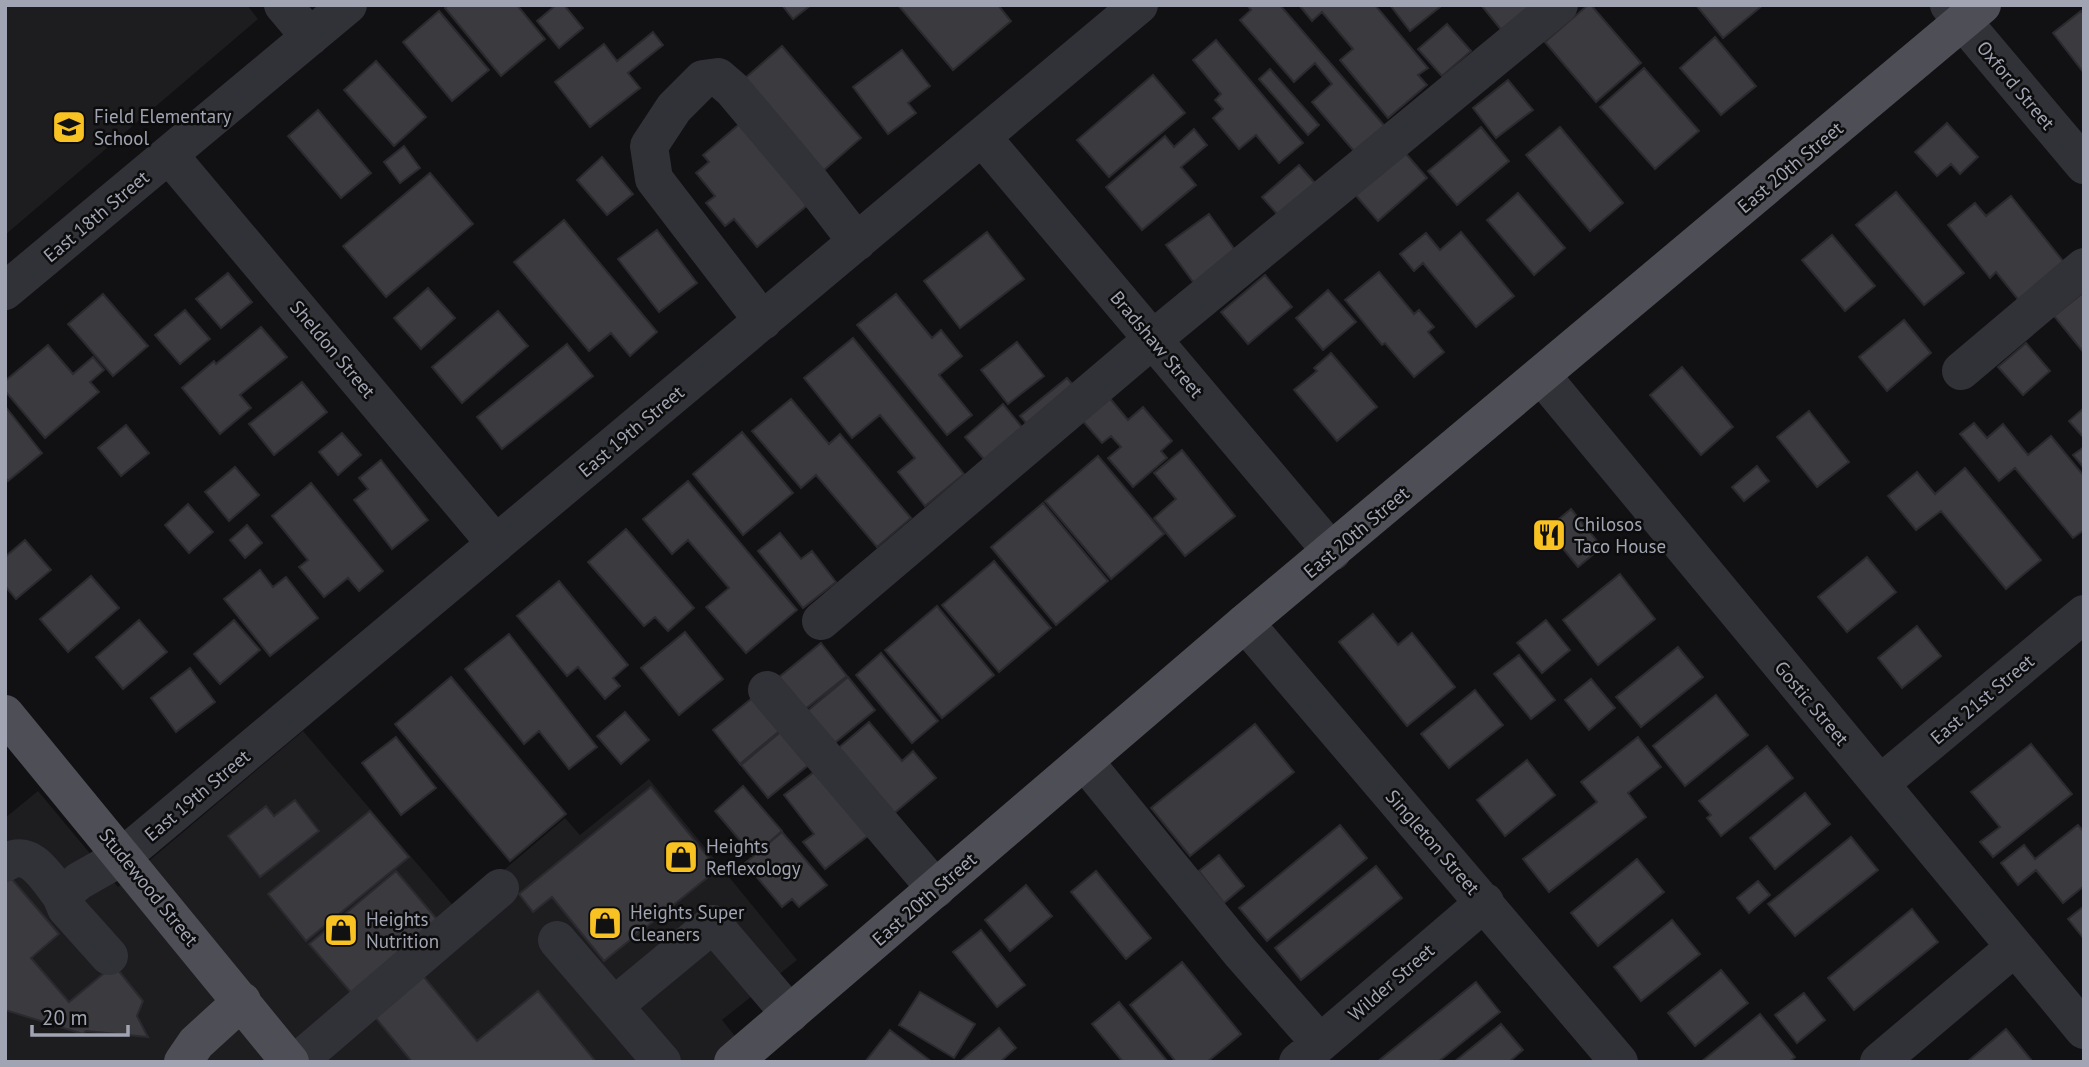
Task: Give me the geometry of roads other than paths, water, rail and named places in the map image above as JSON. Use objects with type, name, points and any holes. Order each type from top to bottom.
[{"type":"main road","name":"East 20th Street","points":[[748,1058],[790,1014],[1964,11]]},
{"type":"main road","name":"Studewood Street","points":[[5,714],[290,1062]]},
{"type":"main road","points":[[183,1062],[196,1043],[242,1001]]},
{"type":"street","points":[[283,5],[310,37]]},
{"type":"street","name":"East 18th Street","points":[[5,291],[348,5]]},
{"type":"street","name":"East 19th Street","points":[[61,896],[79,881],[124,856],[1139,5]]},
{"type":"street","points":[[821,621],[1153,339],[1559,5]]},
{"type":"street","name":"Oxford Street","points":[[1964,11],[2084,165]]},
{"type":"street","points":[[762,321],[654,178],[649,146],[674,108],[703,79],[718,77],[732,89],[857,242]]},
{"type":"street","name":"Bradshaw Street","points":[[982,137],[1332,552]]},
{"type":"street","name":"Sheldon Street","points":[[169,155],[496,544]]},
{"type":"street","points":[[1961,371],[2084,267]]},
{"type":"street","name":"Gostic Street","points":[[1541,375],[2084,1030]]},
{"type":"street","name":"East 21st Street","points":[[1880,784],[2084,614]]},
{"type":"street","name":"Singleton Street","points":[[1245,624],[1619,1062]]},
{"type":"street","points":[[767,690],[936,889]]},
{"type":"street","points":[[1085,762],[1241,953],[1309,1053]]},
{"type":"street","points":[[5,863],[14,857],[25,857],[36,865],[61,896],[66,908],[109,957]]},
{"type":"street","points":[[298,1062],[500,888]]},
{"type":"street","name":"Wilder Street","points":[[1309,1053],[1485,902]]},
{"type":"street","points":[[614,1006],[713,924],[790,1014]]},
{"type":"street","points":[[557,940],[662,1062]]},
{"type":"street","points":[[1879,1062],[2015,947]]},
{"type":"place","name":"Field Elementary School","points":[[69,127]]},
{"type":"place","name":"Chilosos Taco House","points":[[1549,535]]},
{"type":"place","name":"Heights Reflexology","points":[[681,857]]},
{"type":"place","name":"Heights Super Cleaners","points":[[605,923]]},
{"type":"place","name":"Heights Nutrition","points":[[341,930]]}]
